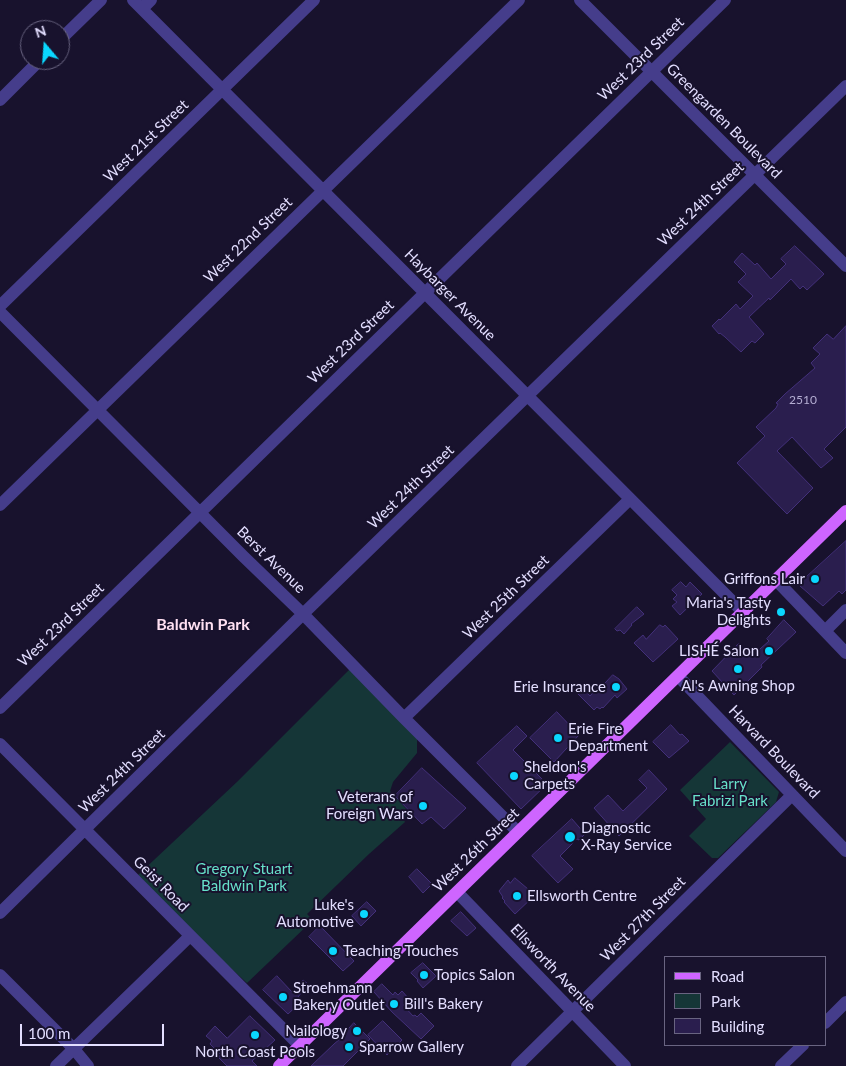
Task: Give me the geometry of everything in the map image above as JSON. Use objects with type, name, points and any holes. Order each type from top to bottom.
[{"type":"main road","name":"West 26th Street","points":[[287,1064],[300,1046],[846,511]]},
{"type":"street","points":[[70,30],[101,0]]},
{"type":"street","name":"West 21st Street","points":[[0,306],[314,0]]},
{"type":"street","name":"West 22nd Street","points":[[0,505],[519,0]]},
{"type":"street","name":"Greengarden Boulevard","points":[[580,0],[846,266]]},
{"type":"street","name":"West 23rd Street","points":[[0,708],[725,0]]},
{"type":"street","name":"Haybarger Avenue","points":[[142,3],[223,89],[743,612]]},
{"type":"street","points":[[0,100],[30,70]]},
{"type":"street","name":"West 24th Street","points":[[0,913],[303,614],[846,86]]},
{"type":"street","name":"Berst Avenue","points":[[0,312],[303,614],[518,832]]},
{"type":"street","name":"West 25th Street","points":[[404,718],[630,499]]},
{"type":"street","points":[[776,580],[846,653]]},
{"type":"street","points":[[825,631],[846,610]]},
{"type":"street","name":"Harvard Boulevard","points":[[678,676],[846,851]]},
{"type":"street","name":"Geist Road","points":[[0,744],[300,1046]]},
{"type":"street","name":"West 27th Street","points":[[516,1066],[792,795]]},
{"type":"street","name":"Ellsworth Avenue","points":[[457,892],[625,1066]]},
{"type":"street","points":[[56,1066],[190,936]]},
{"type":"street","points":[[0,975],[74,1049],[88,1066]]},
{"type":"street","points":[[826,1022],[846,1002]]},
{"type":"street","points":[[781,1066],[802,1046]]},
{"type":"green space","name":"Gregory Stuart Baldwin Park","points":[[350,669],[417,738],[417,753],[393,782],[390,791],[410,813],[403,819],[405,822],[307,914],[313,920],[247,983],[138,875],[238,781]]},
{"type":"green space","name":"Larry Fabrizi Park","points":[[730,742],[779,792],[776,802],[718,858],[712,858],[689,836],[706,819],[680,790]]},
{"type":"building","points":[[795,246],[824,274],[807,290],[803,286],[800,289],[791,279],[770,300],[769,298],[749,317],[764,334],[755,343],[752,341],[741,352],[712,326],[736,304],[740,309],[753,296],[738,282],[746,274],[734,262],[742,253],[755,265],[757,263],[771,279],[786,264],[781,259]]},
{"type":"building","points":[[846,326],[846,427],[824,449],[833,458],[821,468],[792,437],[777,451],[813,488],[787,514],[737,463],[765,436],[756,427],[776,408],[778,404],[776,403],[785,394],[815,368],[811,363],[820,354],[813,348],[827,334],[833,339]]},
{"type":"building","points":[[846,541],[846,590],[842,594],[839,591],[823,606],[800,586],[800,583]]},
{"type":"building","points":[[681,582],[686,587],[690,582],[702,594],[680,615],[672,606],[677,602],[673,599],[677,595],[672,590]]},
{"type":"building","points":[[637,607],[644,614],[631,624],[624,634],[620,630],[617,631],[615,629]]},
{"type":"building","points":[[784,620],[796,632],[761,665],[762,667],[734,695],[712,671],[739,643],[752,656],[769,641],[767,639]]},
{"type":"building","points":[[660,625],[663,627],[665,625],[678,639],[653,662],[634,643],[643,635],[646,639]]},
{"type":"building","points":[[613,675],[627,689],[617,698],[615,695],[603,708],[597,707],[594,710],[576,692],[582,687],[590,696]]},
{"type":"building","points":[[557,712],[579,735],[554,762],[530,738]]},
{"type":"building","points":[[671,725],[689,741],[669,758],[653,742]]},
{"type":"building","points":[[517,726],[527,736],[513,750],[547,784],[521,809],[477,763]]},
{"type":"building","points":[[422,768],[466,808],[444,829],[431,817],[422,824],[395,796]]},
{"type":"building","points":[[649,770],[667,789],[619,836],[594,808],[608,795],[623,811],[647,788],[639,780]]},
{"type":"building","points":[[572,819],[585,834],[579,840],[577,839],[560,856],[573,869],[558,883],[532,856]]},
{"type":"building","points":[[417,869],[432,884],[423,893],[409,877]]},
{"type":"building","points":[[515,878],[535,895],[515,914],[504,902],[499,891],[508,880],[510,883]]},
{"type":"building","points":[[367,902],[376,911],[361,926],[352,916]]},
{"type":"building","points":[[461,912],[476,928],[467,936],[451,921]]},
{"type":"building","points":[[320,926],[354,961],[343,971],[309,937]]},
{"type":"building","points":[[423,963],[436,976],[423,988],[411,973]]},
{"type":"building","points":[[277,976],[292,992],[303,980],[308,984],[298,997],[302,1001],[288,1014],[263,990]]},
{"type":"building","points":[[382,984],[393,995],[395,992],[398,995],[402,991],[409,999],[403,1005],[413,1016],[417,1017],[421,1013],[434,1026],[421,1039],[374,992]]},
{"type":"building","points":[[250,1016],[275,1040],[252,1061],[257,1066],[227,1066],[218,1057],[221,1055],[210,1044],[212,1041],[206,1036],[215,1026],[227,1038]]},
{"type":"building","points":[[383,1021],[402,1040],[387,1055],[368,1035]]},
{"type":"building","points":[[354,1023],[370,1039],[343,1066],[311,1066],[347,1033]]},
{"type":"place","name":"Griffons Lair","points":[[815,579]]},
{"type":"place","name":"Maria's Tasty Delights","points":[[781,612]]},
{"type":"place","name":"LISHÉ Salon","points":[[769,651]]},
{"type":"place","name":"Al's Awning Shop","points":[[738,669]]},
{"type":"place","name":"Erie Insurance","points":[[616,687]]},
{"type":"place","name":"Erie Fire Department","points":[[558,738]]},
{"type":"place","name":"Sheldon's Carpets","points":[[514,776]]},
{"type":"place","name":"Veterans of Foreign Wars","points":[[423,806]]},
{"type":"place","name":"Diagnostic X-Ray Service","points":[[570,837]]},
{"type":"place","name":"Ellsworth Centre","points":[[517,896]]},
{"type":"place","name":"Luke's Automotive","points":[[364,914]]},
{"type":"place","name":"Teaching Touches","points":[[333,951]]},
{"type":"place","name":"Topics Salon","points":[[424,975]]},
{"type":"place","name":"Stroehmann Bakery Outlet","points":[[283,997]]},
{"type":"place","name":"Bill's Bakery","points":[[394,1004]]},
{"type":"place","name":"Nailology","points":[[357,1031]]},
{"type":"place","name":"North Coast Pools","points":[[255,1035]]},
{"type":"place","name":"Sparrow Gallery","points":[[349,1047]]},
{"type":"district","name":"Baldwin Park","points":[[203,625]]}]
